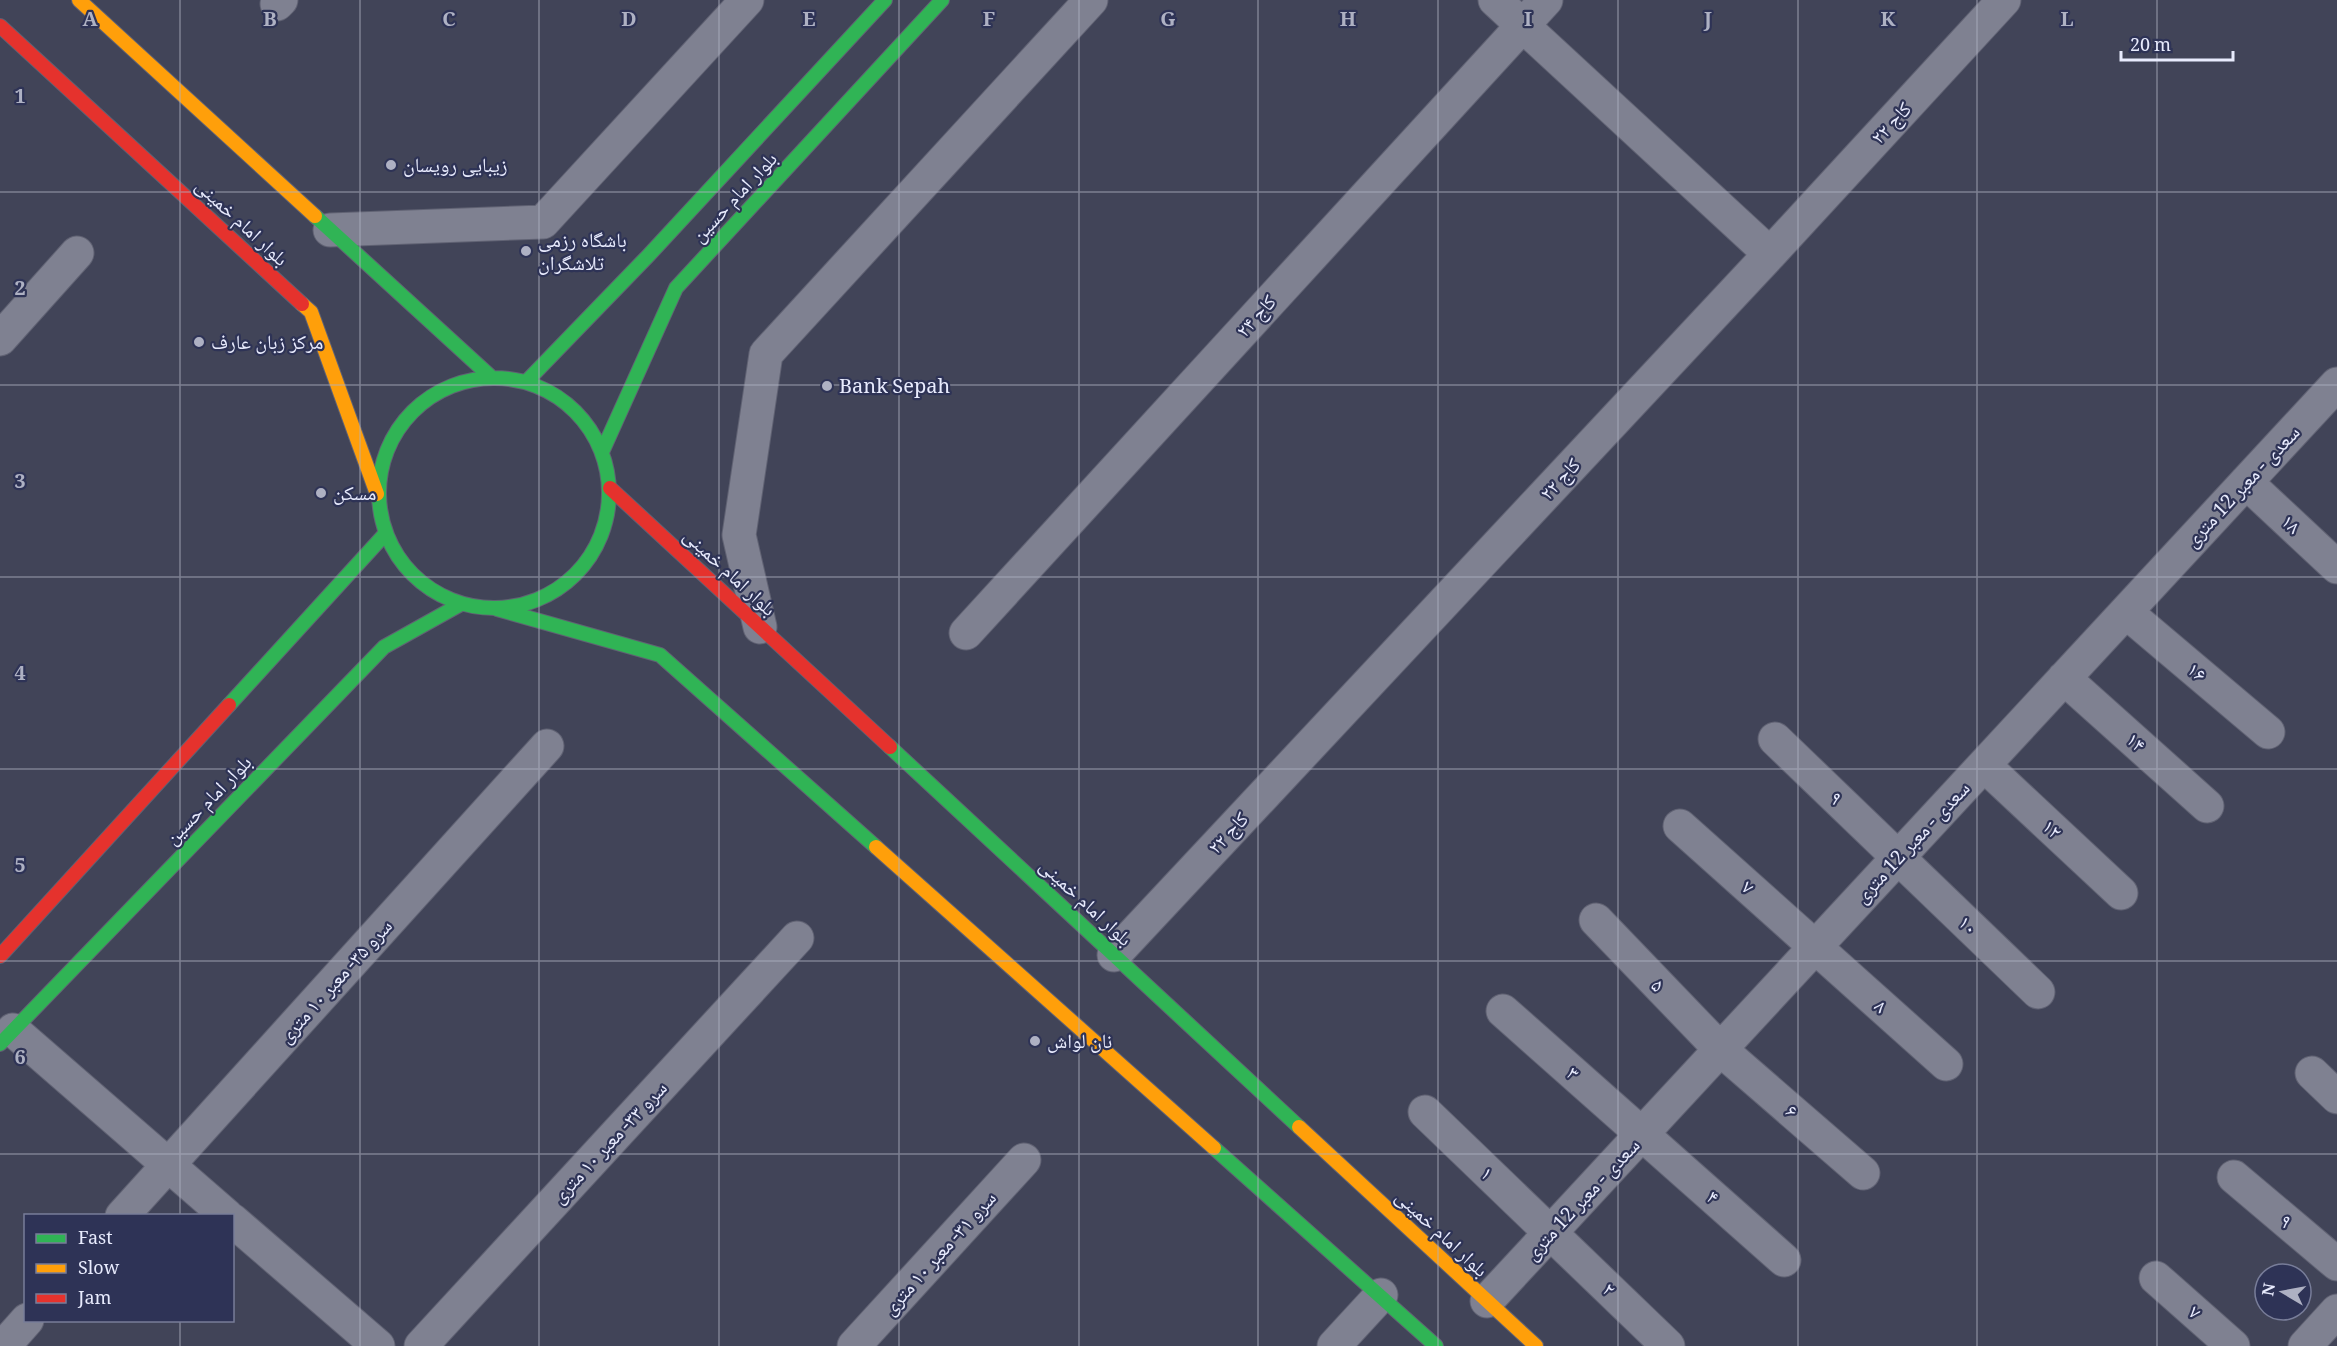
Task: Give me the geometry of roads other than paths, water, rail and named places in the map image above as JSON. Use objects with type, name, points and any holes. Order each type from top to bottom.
[{"type":"street","points":[[79,0],[491,377]]},
{"type":"street","points":[[330,230],[543,222],[747,0]]},
{"type":"street","name":"بلوار امام حسین","points":[[527,381],[647,257],[885,0]]},
{"type":"street","name":"بلوار امام حسین","points":[[602,452],[676,288],[942,0]]},
{"type":"street","points":[[760,627],[739,535],[766,354],[1091,0]]},
{"type":"street","points":[[1495,0],[1770,254]]},
{"type":"street","name":"کاج ۲۴","points":[[966,633],[1546,0]]},
{"type":"street","name":"کاج ۲۲","points":[[1114,955],[1770,254],[2004,0]]},
{"type":"street","name":"بلوار امام خمینی","points":[[0,26],[310,312],[379,498]]},
{"type":"street","points":[[0,339],[77,253]]},
{"type":"street","points":[[497,609],[533,602],[565,584],[590,557],[605,524],[610,488],[602,452],[585,421],[559,397],[527,381],[491,377],[455,384],[423,401],[398,428],[383,462],[379,498],[386,533],[403,565],[429,589],[461,604],[497,609],[660,655],[1436,1346]]},
{"type":"street","name":"سعدی - معبر 12 متری","points":[[1487,1301],[2337,384]]},
{"type":"street","name":"۱۸","points":[[2246,482],[2337,567]]},
{"type":"street","name":"بلوار امام خمینی","points":[[610,488],[1536,1346]]},
{"type":"street","points":[[0,956],[386,533]]},
{"type":"street","name":"بلوار امام حسین","points":[[6,1037],[384,647],[461,604]]},
{"type":"street","name":"۱۶","points":[[2126,612],[2268,732]]},
{"type":"street","name":"۱۴","points":[[2064,678],[2206,806]]},
{"type":"street","name":"۹","points":[[1775,738],[1897,858]]},
{"type":"street","name":"سرو ۳۵- معبر ۱۰ متری","points":[[123,1214],[548,746]]},
{"type":"street","name":"۱۲","points":[[1984,765],[2121,893]]},
{"type":"street","name":"۷","points":[[1680,826],[1815,947]]},
{"type":"street","name":"۱۰","points":[[1897,858],[2038,992]]},
{"type":"street","name":"۵","points":[[1596,920],[1720,1049]]},
{"type":"street","name":"سرو ۳۳- معبر ۱۰ متری","points":[[421,1346],[797,938]]},
{"type":"street","name":"۸","points":[[1815,947],[1946,1065]]},
{"type":"street","name":"۳","points":[[1503,1011],[1642,1134]]},
{"type":"street","points":[[6,1037],[168,1165],[226,1214]]},
{"type":"street","name":"۶","points":[[1720,1049],[1863,1173]]},
{"type":"street","points":[[2312,1073],[2337,1097]]},
{"type":"street","name":"۱","points":[[1425,1112],[1550,1233]]},
{"type":"street","name":"۴","points":[[1642,1134],[1784,1260]]},
{"type":"street","name":"سرو ۳۱- معبر ۱۰ متری","points":[[854,1346],[1024,1160]]},
{"type":"street","name":"۹","points":[[2234,1177],[2337,1264]]},
{"type":"street","points":[[234,1222],[378,1346]]},
{"type":"street","name":"۲","points":[[1550,1233],[1668,1346]]},
{"type":"street","name":"۷","points":[[2157,1278],[2233,1346]]},
{"type":"street","points":[[1334,1346],[1381,1295]]},
{"type":"street","points":[[2305,1346],[2337,1311]]},
{"type":"street","points":[[4,1346],[25,1322]]},
{"type":"place","name":"زیبایی رویسان","points":[[391,165]]},
{"type":"place","name":"باشگاه رزمی تلاشگران","points":[[526,251]]},
{"type":"place","name":"مرکز زبان عارف","points":[[199,342]]},
{"type":"place","name":"Bank Sepah","points":[[827,386]]},
{"type":"place","name":"مسکن","points":[[321,493]]},
{"type":"place","name":"نان لواش","points":[[1035,1041]]}]
